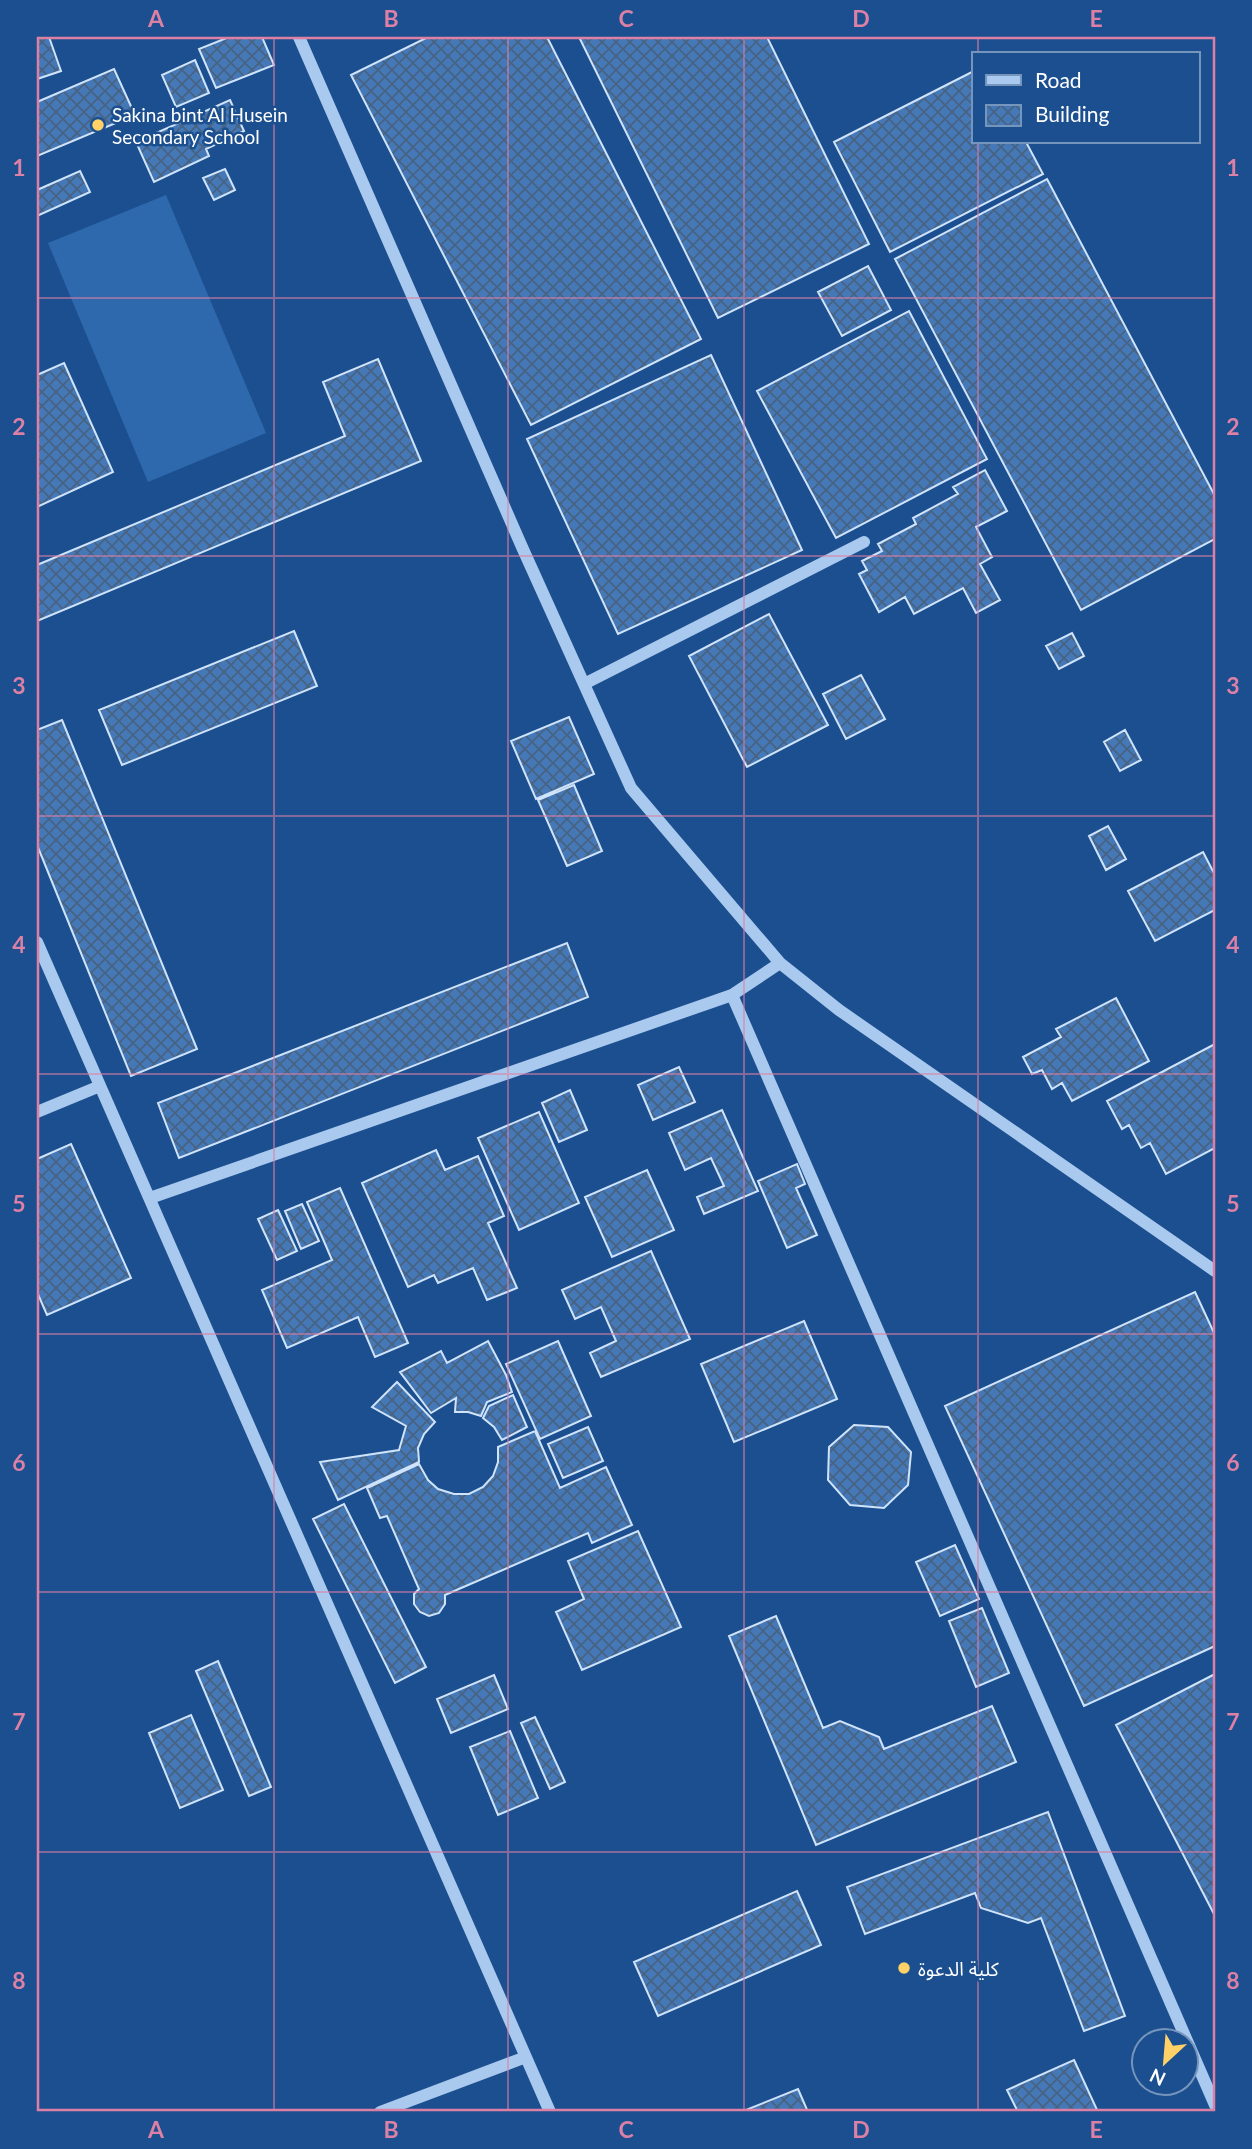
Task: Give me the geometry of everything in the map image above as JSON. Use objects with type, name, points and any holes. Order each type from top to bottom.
[{"type":"street","points":[[299,37],[631,788],[780,962],[839,1010],[934,1073],[1215,1271]]},
{"type":"street","points":[[584,684],[864,542]]},
{"type":"street","points":[[37,942],[550,2112]]},
{"type":"street","points":[[150,1198],[732,995],[780,962]]},
{"type":"street","points":[[732,995],[1215,2105]]},
{"type":"street","points":[[37,1112],[100,1086]]},
{"type":"street","points":[[380,2112],[526,2057]]},
{"type":"shaded area","points":[[166,195],[266,433],[148,482],[48,243]]},
{"type":"building","points":[[37,37],[49,37],[61,71],[37,79]]},
{"type":"building","points":[[229,37],[262,37],[274,65],[216,88],[199,49]]},
{"type":"building","points":[[428,37],[547,37],[701,339],[531,425],[351,75]]},
{"type":"building","points":[[579,37],[767,37],[869,244],[718,318]]},
{"type":"building","points":[[195,60],[209,93],[176,107],[162,75]]},
{"type":"building","points":[[114,69],[135,115],[37,156],[37,102]]},
{"type":"building","points":[[972,72],[972,144],[1027,144],[1043,174],[890,252],[834,142]]},
{"type":"building","points":[[230,100],[244,131],[206,149],[209,156],[154,182],[136,142]]},
{"type":"building","points":[[225,169],[235,190],[214,200],[203,178]]},
{"type":"building","points":[[80,171],[90,192],[37,216],[37,190]]},
{"type":"building","points":[[1047,179],[1215,496],[1215,539],[1081,610],[895,259]]},
{"type":"building","points":[[868,266],[891,310],[842,336],[818,292]]},
{"type":"building","points":[[909,311],[987,459],[836,538],[757,391]]},
{"type":"building","points":[[711,355],[802,550],[618,634],[527,439]]},
{"type":"building","points":[[378,359],[421,461],[37,621],[37,565],[345,436],[323,382]]},
{"type":"building","points":[[64,363],[113,472],[37,507],[37,375]]},
{"type":"building","points":[[985,470],[1007,511],[976,527],[992,557],[980,564],[1000,600],[976,613],[963,588],[914,614],[905,597],[879,612],[859,574],[867,570],[862,561],[882,551],[878,544],[916,524],[913,518],[958,494],[953,487]]},
{"type":"building","points":[[769,614],[828,725],[747,767],[689,656]]},
{"type":"building","points":[[294,631],[317,686],[122,765],[99,710]]},
{"type":"building","points":[[1072,633],[1084,656],[1059,669],[1046,646]]},
{"type":"building","points":[[861,675],[885,719],[846,739],[823,694]]},
{"type":"building","points":[[569,717],[594,774],[536,799],[511,741]]},
{"type":"building","points":[[62,720],[197,1049],[131,1076],[37,845],[37,730]]},
{"type":"building","points":[[1125,730],[1141,760],[1120,771],[1104,742]]},
{"type":"building","points":[[574,785],[602,851],[567,866],[538,800]]},
{"type":"building","points":[[1108,826],[1126,859],[1106,870],[1089,836]]},
{"type":"building","points":[[1203,852],[1215,875],[1215,910],[1155,941],[1128,891]]},
{"type":"building","points":[[567,943],[588,997],[179,1158],[158,1103]]},
{"type":"building","points":[[1116,998],[1149,1061],[1072,1101],[1062,1083],[1052,1089],[1042,1070],[1032,1074],[1023,1057],[1061,1037],[1056,1029]]},
{"type":"building","points":[[1215,1044],[1215,1148],[1166,1174],[1150,1143],[1141,1148],[1129,1125],[1122,1129],[1107,1101]]},
{"type":"building","points":[[679,1067],[695,1102],[653,1120],[638,1085]]},
{"type":"building","points":[[570,1090],[587,1130],[559,1142],[542,1103]]},
{"type":"building","points":[[722,1110],[758,1191],[704,1214],[697,1197],[724,1186],[711,1158],[685,1170],[669,1133]]},
{"type":"building","points":[[539,1112],[579,1203],[519,1230],[478,1138]]},
{"type":"building","points":[[71,1144],[131,1278],[47,1315],[37,1292],[37,1159]]},
{"type":"building","points":[[436,1150],[445,1170],[478,1156],[504,1216],[488,1223],[517,1288],[487,1300],[473,1268],[438,1283],[434,1275],[408,1287],[362,1183]]},
{"type":"building","points":[[797,1164],[805,1184],[796,1188],[817,1235],[787,1248],[758,1181]]},
{"type":"building","points":[[647,1170],[674,1230],[612,1257],[585,1197]]},
{"type":"building","points":[[340,1188],[408,1343],[375,1357],[358,1317],[287,1348],[262,1290],[332,1260],[307,1202]]},
{"type":"building","points":[[302,1204],[319,1241],[301,1249],[285,1211]]},
{"type":"building","points":[[278,1210],[297,1251],[277,1260],[258,1219]]},
{"type":"building","points":[[651,1251],[690,1339],[601,1377],[590,1353],[616,1341],[601,1307],[575,1319],[562,1290]]},
{"type":"building","points":[[1195,1292],[1215,1335],[1215,1646],[1084,1706],[945,1406]]},
{"type":"building","points":[[804,1321],[837,1399],[734,1442],[701,1364]]},
{"type":"building","points":[[488,1341],[512,1392],[487,1402],[481,1416],[455,1412],[456,1398],[431,1413],[400,1372],[441,1351],[447,1363]]},
{"type":"building","points":[[558,1341],[591,1416],[540,1439],[506,1364]]},
{"type":"building","points":[[397,1382],[435,1422],[424,1434],[418,1448],[419,1462],[338,1500],[320,1462],[399,1450],[406,1426],[372,1407]]},
{"type":"building","points":[[513,1395],[527,1427],[502,1440],[494,1427],[483,1418],[489,1406]]},
{"type":"building","points":[[854,1425],[888,1427],[911,1452],[908,1485],[884,1508],[850,1505],[828,1480],[829,1447]]},
{"type":"building","points":[[588,1427],[603,1461],[563,1478],[548,1444]]},
{"type":"building","points":[[535,1431],[560,1488],[606,1467],[632,1525],[592,1543],[588,1533],[445,1595],[445,1604],[439,1613],[429,1616],[420,1612],[414,1604],[414,1594],[419,1589],[387,1516],[380,1518],[367,1488],[419,1464],[428,1480],[438,1489],[454,1494],[469,1494],[483,1487],[493,1476],[498,1462],[498,1447]]},
{"type":"building","points":[[344,1504],[426,1667],[395,1683],[313,1519]]},
{"type":"building","points":[[638,1531],[681,1627],[582,1670],[556,1612],[584,1599],[568,1561]]},
{"type":"building","points":[[955,1545],[979,1599],[940,1616],[916,1562]]},
{"type":"building","points":[[982,1608],[1009,1673],[976,1687],[949,1621]]},
{"type":"building","points":[[776,1616],[823,1728],[840,1721],[879,1737],[884,1749],[992,1706],[1016,1762],[816,1845],[729,1636]]},
{"type":"building","points":[[218,1661],[271,1787],[249,1796],[196,1671]]},
{"type":"building","points":[[1215,1674],[1215,1916],[1116,1725]]},
{"type":"building","points":[[494,1675],[508,1709],[451,1733],[437,1699]]},
{"type":"building","points":[[191,1715],[223,1790],[180,1808],[149,1733]]},
{"type":"building","points":[[535,1717],[565,1782],[550,1789],[521,1723]]},
{"type":"building","points":[[510,1731],[538,1798],[498,1815],[470,1747]]},
{"type":"building","points":[[1048,1812],[1125,2016],[1084,2031],[1041,1918],[1028,1923],[981,1908],[975,1893],[865,1934],[847,1887]]},
{"type":"building","points":[[797,1891],[821,1945],[658,2016],[634,1962]]},
{"type":"building","points":[[1074,2060],[1098,2112],[1018,2112],[1007,2090]]},
{"type":"building","points":[[798,2089],[808,2112],[741,2112]]},
{"type":"place","name":"Sakina bint Al Husein Secondary School","points":[[98,125]]},
{"type":"place","name":"كلية الدعوة","points":[[904,1968]]}]
